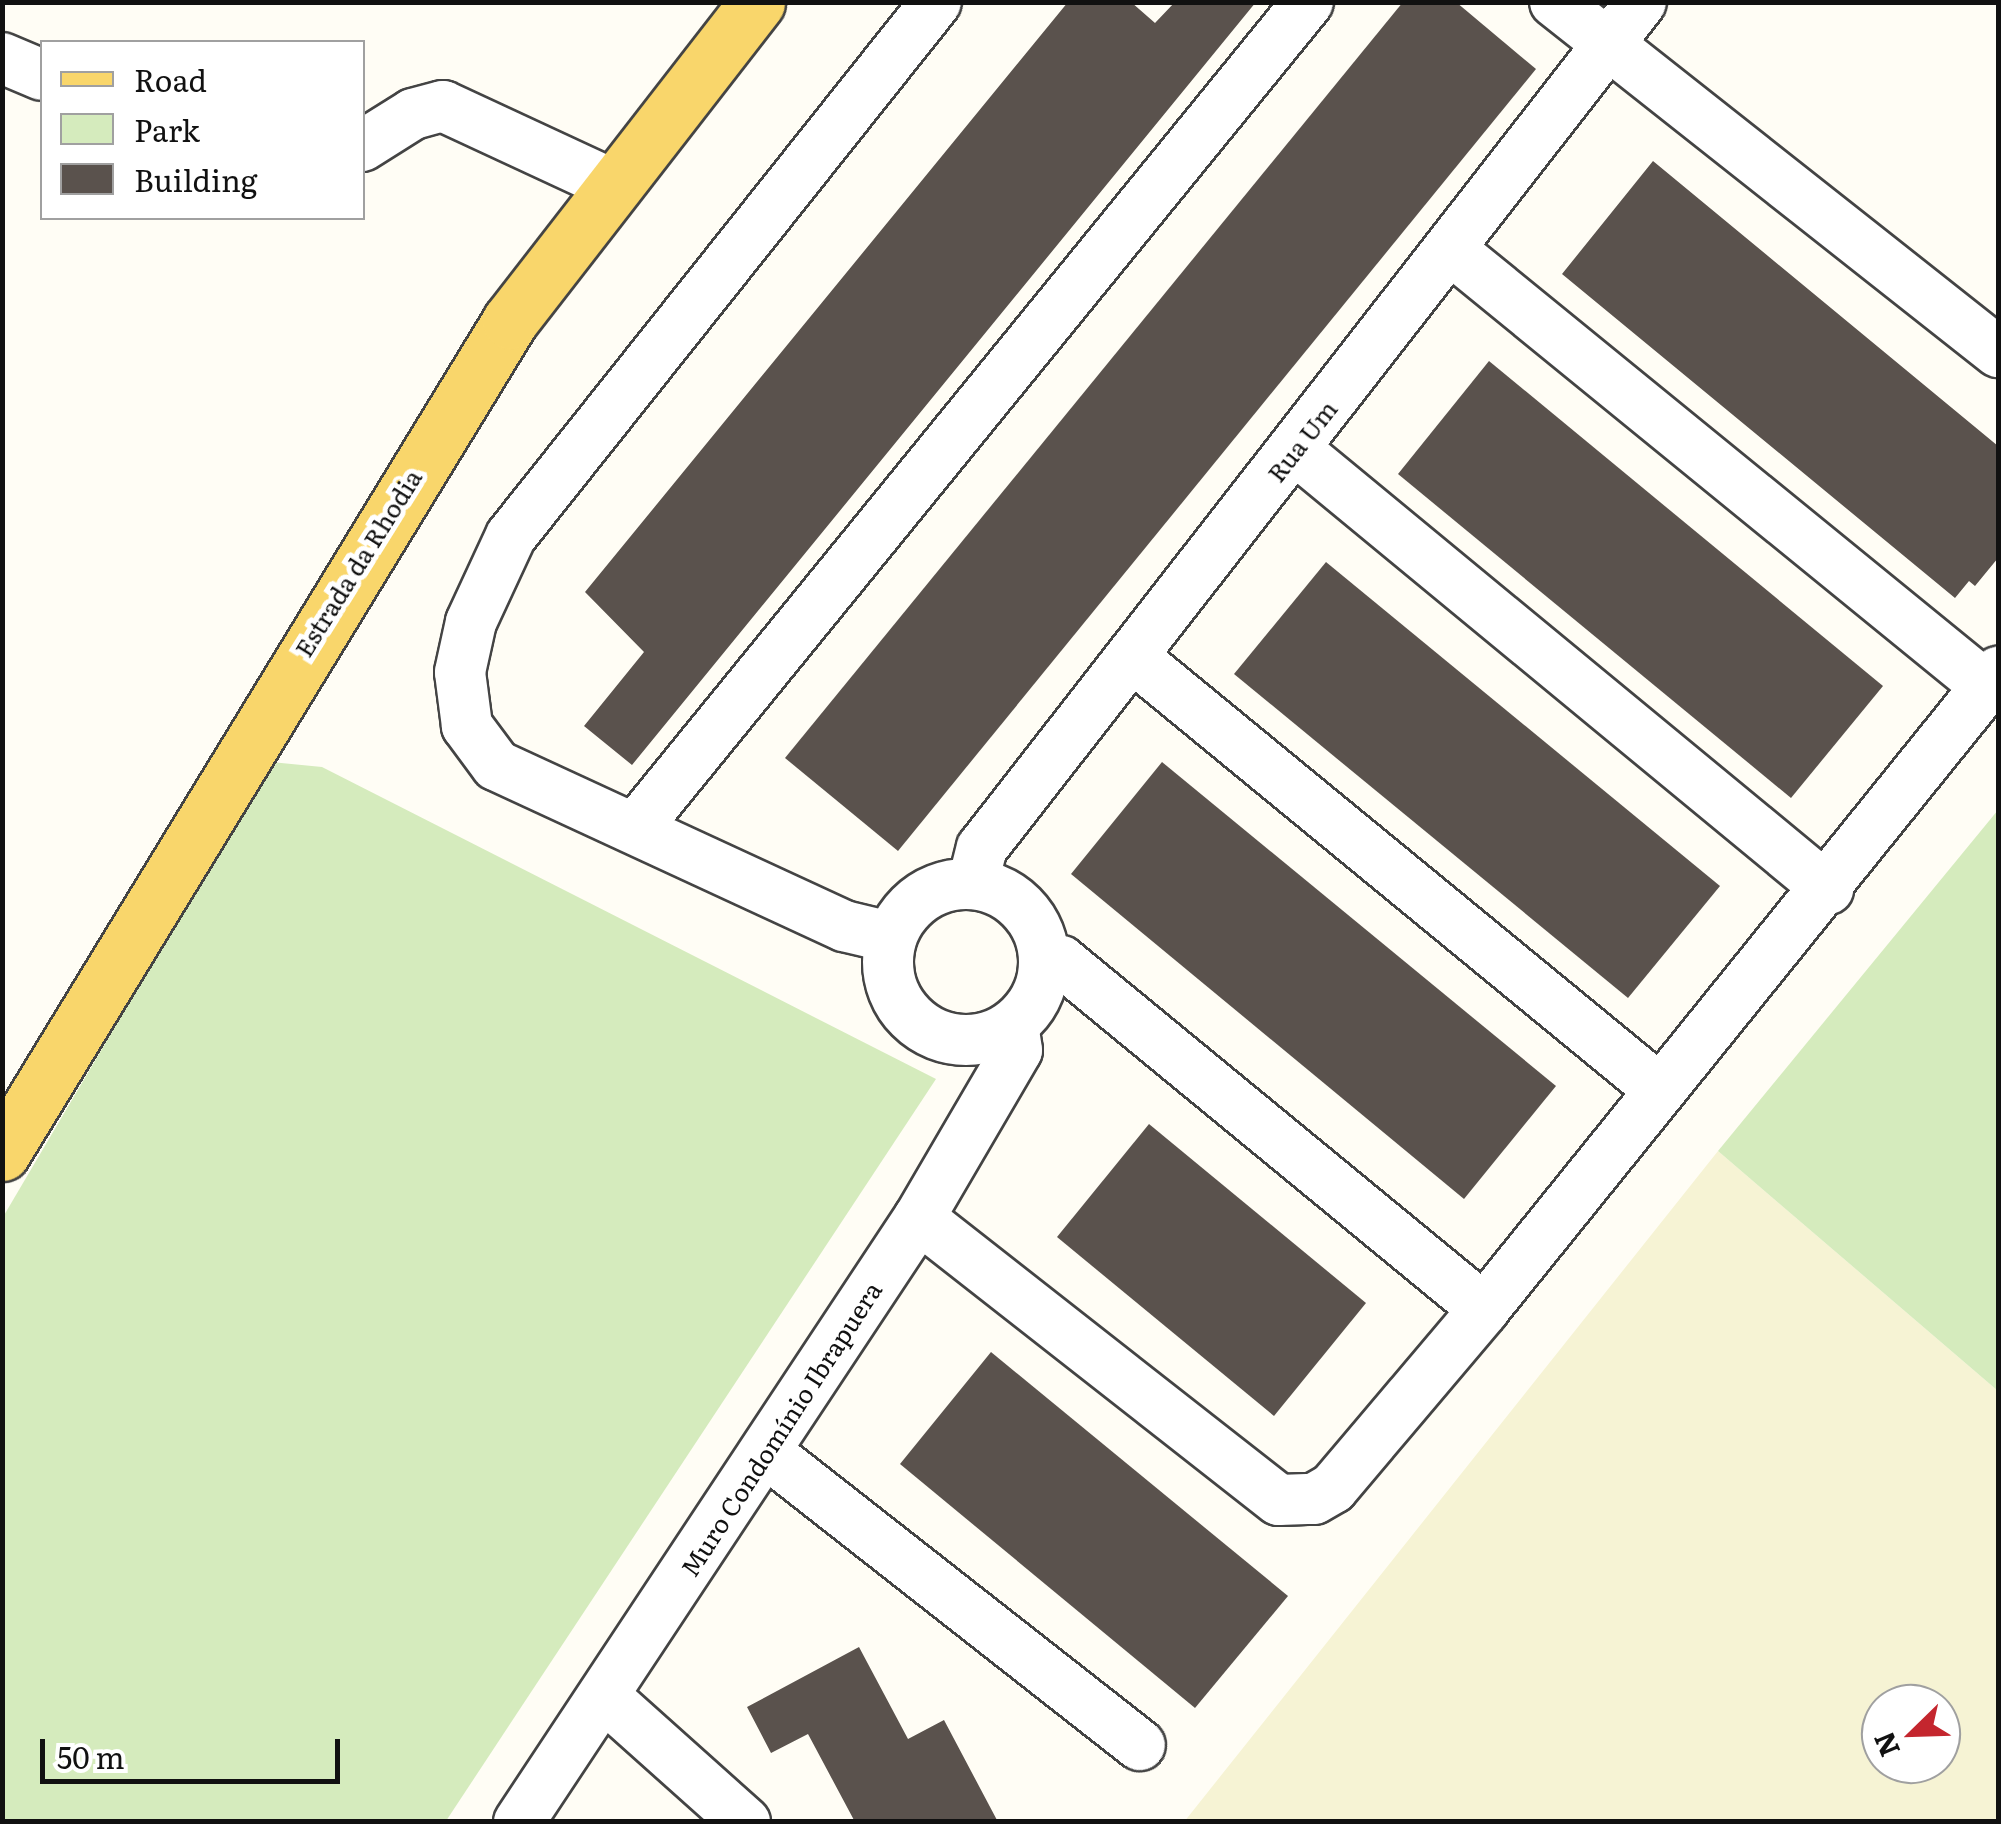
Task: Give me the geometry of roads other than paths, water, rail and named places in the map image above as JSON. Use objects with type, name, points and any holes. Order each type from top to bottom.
[{"type":"main road","name":"Estrada da Rhodia","points":[[2,1153],[352,571],[510,321],[757,2]]},
{"type":"street","points":[[890,937],[844,926],[638,825],[496,765],[466,726],[460,672],[471,622],[511,536],[936,2]]},
{"type":"street","points":[[638,825],[1308,2]]},
{"type":"street","points":[[1555,2],[1998,352]]},
{"type":"street","name":"Rua Um","points":[[973,883],[982,848],[1134,658],[1641,2]]},
{"type":"street","points":[[2,58],[40,74]]},
{"type":"street","points":[[365,144],[413,114],[443,106],[613,185]]},
{"type":"street","points":[[918,1218],[1278,1500],[1298,1503],[1332,1488],[1828,889],[1992,680],[1450,249]]},
{"type":"street","points":[[1296,450],[1828,889]]},
{"type":"street","points":[[1134,658],[1660,1090]]},
{"type":"street","points":[[973,883],[1023,908],[1044,960],[1041,984],[1013,1025],[959,1040],[909,1016],[890,979],[890,937],[908,906],[938,887],[973,883]]},
{"type":"street","points":[[1044,960],[1062,961],[1484,1309]]},
{"type":"street","name":"Muro Condomínio Ibrapuera","points":[[519,1822],[918,1218],[1017,1050],[1013,1025]]},
{"type":"street","points":[[766,1452],[1140,1745]]},
{"type":"street","points":[[604,1697],[745,1822]]}]
